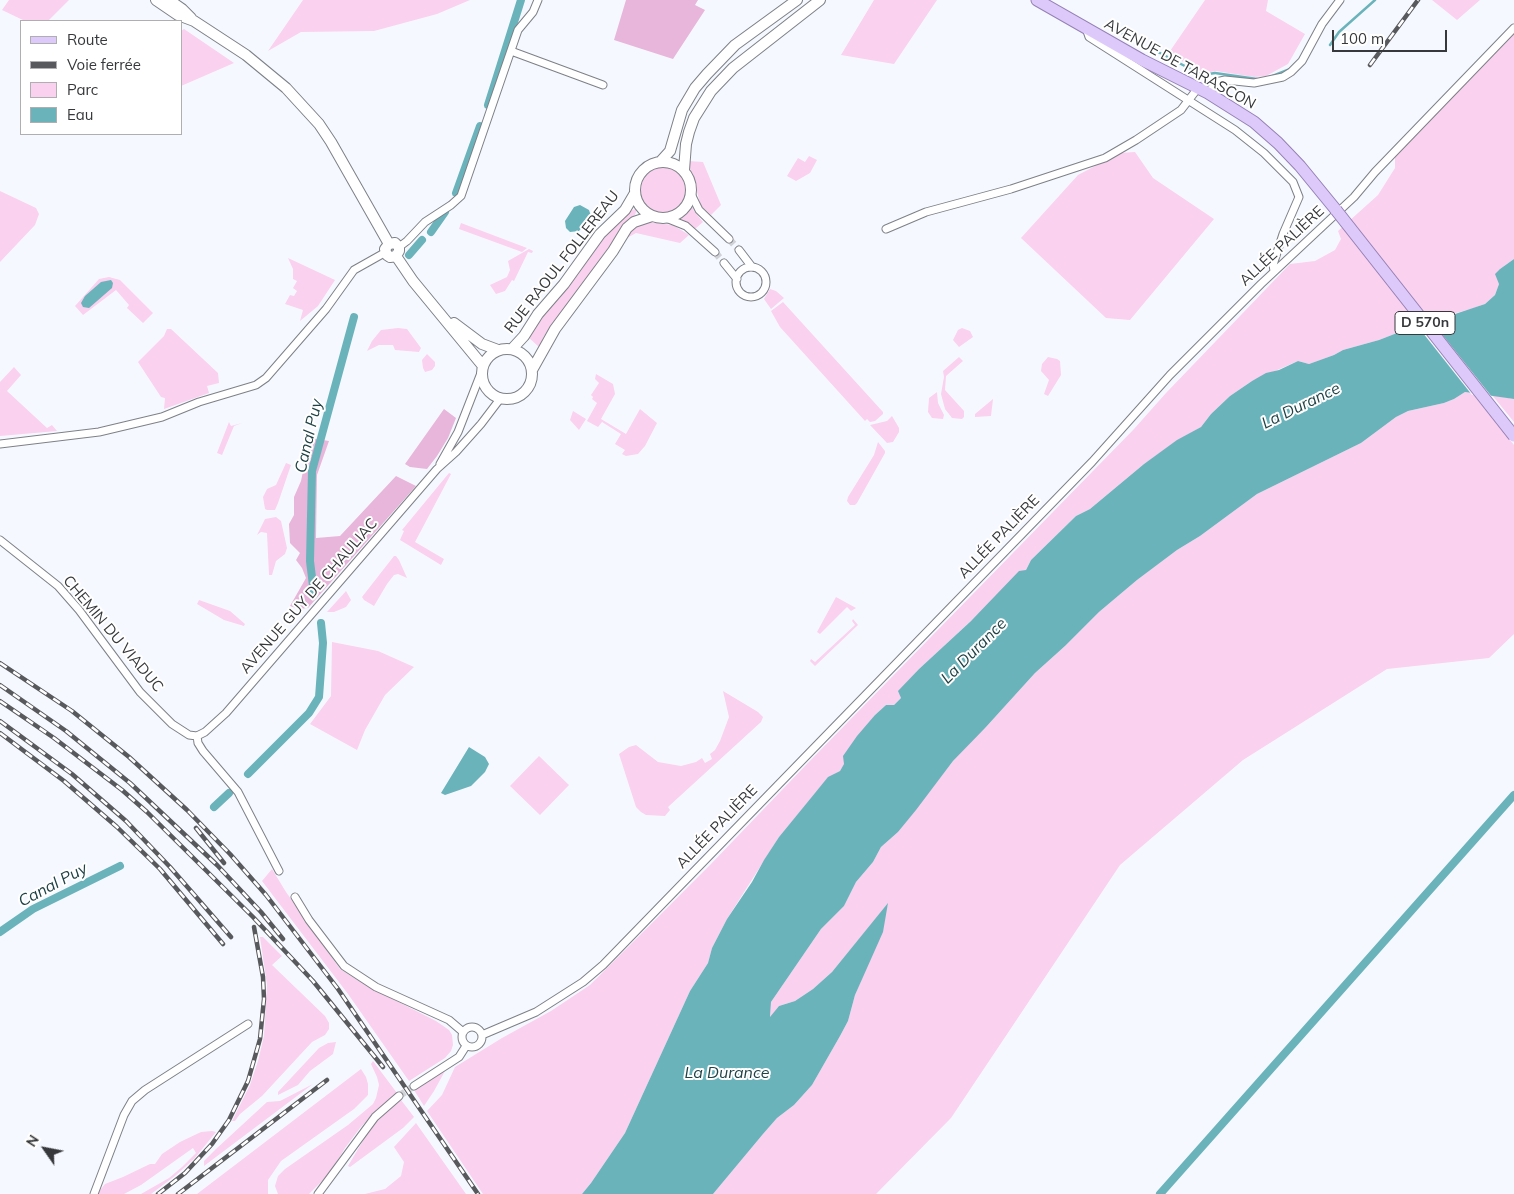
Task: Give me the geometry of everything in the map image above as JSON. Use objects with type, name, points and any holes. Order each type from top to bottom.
[{"type":"main road","name":"AVENUE DE TARASCON","points":[[1037,0],[1142,60],[1203,91],[1254,122],[1278,143],[1300,166],[1336,210],[1514,436]]},
{"type":"street","points":[[156,0],[178,15],[194,21]]},
{"type":"street","points":[[169,0],[194,21],[256,62],[302,105],[331,142],[392,250],[413,281],[439,312],[482,370]]},
{"type":"street","points":[[0,444],[98,432],[162,416],[199,402],[256,385],[266,378],[317,320],[356,269],[407,241],[414,232],[433,216],[451,205],[461,196],[518,30],[533,12],[538,0]]},
{"type":"street","points":[[660,162],[670,150],[682,110],[695,88],[735,45],[797,0]]},
{"type":"street","points":[[684,170],[686,144],[694,118],[721,79],[746,57],[820,0]]},
{"type":"street","points":[[886,229],[926,212],[1011,190],[1105,158],[1174,115],[1190,100],[1216,82],[1225,80],[1254,84],[1276,79],[1291,72],[1302,61],[1322,24],[1340,0]]},
{"type":"street","points":[[1086,28],[1088,37],[1190,100],[1248,140],[1293,182],[1299,197],[1283,234],[1273,265],[1274,271]]},
{"type":"street","name":"ALLÉE PALIÈRE","points":[[482,1035],[536,1012],[583,982],[602,965],[1092,462],[1170,374],[1274,271],[1354,197],[1375,172],[1514,28]]},
{"type":"street","points":[[511,51],[602,85]]},
{"type":"street","points":[[666,218],[680,213],[686,208],[691,194],[690,181],[684,170],[674,164],[660,162],[649,166],[640,174],[637,180],[635,193],[640,207],[652,216],[666,218],[686,226],[715,252]]},
{"type":"street","name":"RUE RAOUL FOLLEREAU","points":[[512,349],[520,342],[538,314],[564,284],[600,234],[623,212],[635,193]]},
{"type":"street","points":[[691,194],[703,214],[729,239]]},
{"type":"street","name":"RUE RAOUL FOLLEREAU","points":[[532,370],[556,329],[613,251],[627,228],[634,222],[652,216]]},
{"type":"street","points":[[724,263],[737,279],[738,289],[746,296],[752,297],[762,292],[766,284],[766,278],[760,270],[752,267],[738,250]]},
{"type":"street","points":[[737,279],[742,270],[752,267]]},
{"type":"street","points":[[439,312],[482,344],[498,350],[512,349],[518,351],[527,359],[532,370],[531,382],[524,392],[513,399],[500,399],[488,392],[482,380],[482,370],[491,354],[498,350]]},
{"type":"street","name":"AVENUE GUY DE CHAULIAC","points":[[437,469],[458,432],[482,370]]},
{"type":"street","name":"AVENUE GUY DE CHAULIAC","points":[[197,736],[209,729],[226,713],[437,469],[456,452],[481,424],[500,399]]},
{"type":"street","name":"CHEMIN DU VIADUC","points":[[0,540],[58,586],[79,610],[140,692],[172,724],[189,735],[197,736]]},
{"type":"street","points":[[197,736],[198,743],[238,792],[279,871]]},
{"type":"street","points":[[295,897],[309,920],[344,966],[376,987],[449,1020],[464,1032]]},
{"type":"street","points":[[94,1194],[124,1115],[132,1101],[145,1090],[248,1024]]},
{"type":"street","points":[[469,1028],[475,1028],[482,1035],[482,1040],[477,1046],[471,1048],[466,1046],[462,1039],[464,1032],[469,1028]]},
{"type":"street","points":[[414,1086],[459,1057],[466,1046]]},
{"type":"street","points":[[318,1194],[375,1117],[399,1096]]},
{"type":"green space","points":[[9,0],[69,0],[49,20],[23,20],[2,10]]},
{"type":"green space","points":[[303,0],[470,0],[437,14],[374,31],[301,32],[268,51]]},
{"type":"green space","points":[[874,0],[937,0],[894,64],[841,55]]},
{"type":"green space","points":[[1205,0],[1268,0],[1266,11],[1305,34],[1288,64],[1266,76],[1254,77],[1216,71],[1205,73],[1168,54]]},
{"type":"green space","points":[[1432,0],[1480,0],[1457,20]]},
{"type":"green space","points":[[184,29],[234,63],[182,86],[182,30]]},
{"type":"green space","points":[[1514,34],[1514,259],[1500,269],[1499,284],[1495,295],[1485,304],[1474,308],[1428,321],[1379,340],[1343,350],[1309,364],[1298,361],[1252,381],[1230,396],[1211,414],[1201,427],[1144,464],[1090,509],[1076,516],[1031,560],[1026,570],[919,669],[899,691],[901,698],[894,705],[886,705],[875,715],[840,771],[828,778],[779,837],[727,919],[712,948],[708,963],[690,991],[625,1133],[582,1194],[483,1194],[427,1111],[442,1095],[455,1067],[551,1011],[590,985],[711,864],[1134,429],[1290,264],[1315,261],[1335,250],[1341,239],[1338,231],[1378,195],[1395,168],[1395,156]]},
{"type":"green space","points":[[1135,152],[1153,178],[1214,219],[1130,320],[1106,318],[1021,238],[1078,175],[1120,153]]},
{"type":"green space","points":[[809,156],[817,160],[810,173],[796,181],[787,176],[798,158],[805,162]]},
{"type":"green space","points":[[688,161],[703,162],[721,205],[711,215],[701,206]]},
{"type":"green space","points":[[662,166],[671,168],[679,173],[684,181],[686,190],[684,199],[679,207],[671,212],[662,214],[653,212],[645,207],[640,199],[638,190],[640,181],[645,173],[653,168]]},
{"type":"green space","points":[[0,191],[36,208],[39,214],[35,225],[0,262]]},
{"type":"green space","points":[[692,206],[703,222],[695,229],[679,218]]},
{"type":"green space","points":[[637,209],[635,215],[619,230],[586,280],[544,336],[539,347],[528,337],[547,311],[578,275],[602,239],[632,210]]},
{"type":"green space","points":[[649,222],[673,225],[689,235],[680,243],[636,233],[627,238],[619,248],[633,227]]},
{"type":"green space","points":[[461,223],[527,248],[522,252],[459,229]]},
{"type":"green space","points":[[529,249],[533,251],[532,253],[528,252],[514,281],[512,280],[505,291],[496,294],[490,285],[507,277],[510,270],[508,261]]},
{"type":"green space","points":[[288,258],[335,280],[318,306],[300,321],[303,310],[285,304],[290,295],[294,296],[297,291],[293,288],[297,281],[293,279],[293,269]]},
{"type":"green space","points":[[109,277],[120,280],[153,313],[143,323],[127,308],[129,305],[116,290],[83,315],[75,306],[99,279]]},
{"type":"green space","points":[[770,289],[776,291],[784,298],[771,309],[764,299]]},
{"type":"green space","points":[[783,302],[883,412],[875,421],[870,422],[867,419],[865,421],[780,327],[771,311]]},
{"type":"green space","points":[[962,328],[970,331],[973,337],[959,347],[953,340],[958,330]]},
{"type":"green space","points":[[167,329],[171,329],[218,373],[219,383],[207,386],[209,393],[164,409],[165,398],[161,397],[138,362],[164,336]]},
{"type":"green space","points":[[407,329],[421,348],[419,352],[395,350],[393,345],[379,345],[367,351],[381,330]]},
{"type":"green space","points":[[427,354],[435,362],[435,366],[432,370],[425,372],[422,360]]},
{"type":"green space","points":[[959,357],[963,361],[946,376],[945,390],[964,411],[962,419],[952,418],[945,409],[941,394],[944,377],[943,371]]},
{"type":"green space","points":[[1048,357],[1060,361],[1061,375],[1048,396],[1044,394],[1049,380],[1041,371],[1042,364]]},
{"type":"green space","points":[[14,367],[21,375],[7,391],[47,428],[52,425],[57,431],[0,436],[0,382]]},
{"type":"green space","points":[[596,374],[613,384],[615,394],[601,419],[626,434],[640,409],[657,423],[645,446],[638,454],[626,456],[622,454],[625,450],[615,444],[621,434],[602,422],[598,427],[587,421],[597,403],[592,399],[591,395],[599,383],[595,379]]},
{"type":"green space","points":[[937,392],[938,403],[944,415],[943,419],[932,418],[928,412],[929,398]]},
{"type":"green space","points":[[1465,392],[1472,393],[1514,445],[1514,634],[1489,658],[1387,669],[1243,760],[1120,865],[951,1118],[876,1194],[713,1194],[777,1118],[794,1105],[812,1085],[848,1021],[855,995],[888,904],[832,972],[813,989],[795,1001],[779,1006],[770,1018],[771,1002],[821,929],[844,906],[856,882],[873,862],[881,847],[898,832],[953,761],[1035,673],[1099,612],[1137,580],[1257,494],[1361,443],[1396,417],[1408,411],[1444,403]]},
{"type":"green space","points":[[1492,395],[1514,399],[1514,422]]},
{"type":"green space","points":[[993,399],[991,416],[975,417],[975,414]]},
{"type":"green space","points":[[573,411],[586,419],[579,430],[570,420]]},
{"type":"green space","points":[[892,416],[899,428],[899,432],[893,442],[887,443],[870,425],[887,421]]},
{"type":"green space","points":[[229,422],[231,426],[242,423],[234,426],[222,455],[217,453]]},
{"type":"green space","points":[[878,442],[885,453],[857,503],[850,505],[847,501],[848,497],[874,455]]},
{"type":"green space","points":[[286,463],[291,465],[278,503],[275,510],[267,510],[265,509],[263,497],[267,489],[276,485]]},
{"type":"green space","points":[[449,473],[451,474],[415,542],[444,559],[441,565],[400,540],[404,531],[402,530]]},
{"type":"green space","points":[[276,517],[281,521],[287,548],[285,554],[276,561],[272,575],[269,575],[267,533],[261,532],[257,535],[265,519]]},
{"type":"green space","points":[[394,556],[399,560],[407,578],[398,574],[394,575],[374,606],[362,597]]},
{"type":"green space","points":[[346,591],[351,600],[346,607],[334,612],[327,612]]},
{"type":"green space","points":[[836,597],[856,608],[851,611],[847,607],[820,634],[817,632]]},
{"type":"green space","points":[[199,600],[230,611],[245,624],[244,626],[224,620],[197,604]]},
{"type":"green space","points":[[853,619],[858,625],[815,666],[810,661],[811,659],[815,662],[855,625],[852,621]]},
{"type":"green space","points":[[332,642],[378,651],[414,667],[385,695],[365,730],[357,750],[310,724],[331,696]]},
{"type":"green space","points":[[723,691],[758,712],[763,717],[761,722],[668,807],[670,810],[665,816],[646,815],[641,812],[636,807],[619,754],[629,747],[636,745],[658,762],[681,766],[696,762],[702,758],[705,763],[712,759],[710,754],[715,750],[720,741],[729,717]]},
{"type":"green space","points":[[539,756],[569,785],[540,815],[510,786]]},
{"type":"green space","points":[[272,869],[340,969],[367,986],[436,1021],[449,1030],[452,1035],[453,1045],[445,1058],[409,1081],[348,994],[262,881]]},
{"type":"green space","points":[[260,937],[263,937],[282,956],[272,965],[325,1016],[329,1023],[329,1029],[325,1035],[312,1042],[262,1096],[240,1114],[235,1121],[232,1121],[250,1085],[264,1036],[267,985]]},
{"type":"green space","points":[[336,1042],[333,1054],[310,1071],[298,1085],[278,1095],[278,1092],[319,1048],[328,1043]]},
{"type":"green space","points":[[373,1061],[397,1093],[360,1128],[330,1173],[309,1194],[278,1194],[275,1186],[278,1176],[285,1169],[348,1125],[373,1104],[379,1085],[371,1064]]},
{"type":"green space","points":[[361,1069],[368,1084],[368,1095],[354,1109],[281,1161],[268,1180],[268,1194],[197,1194]]},
{"type":"green space","points":[[445,1071],[434,1091],[424,1106],[414,1090]]},
{"type":"green space","points":[[313,1084],[204,1166],[204,1161],[267,1102],[280,1101]]},
{"type":"green space","points":[[401,1100],[414,1117],[403,1128],[350,1167],[348,1166],[367,1134],[383,1113]]},
{"type":"green space","points":[[416,1123],[466,1194],[365,1194],[385,1189],[401,1176],[404,1162],[394,1147]]},
{"type":"green space","points":[[201,1132],[216,1132],[194,1159],[151,1194],[141,1194],[169,1178],[182,1167],[196,1153],[193,1148],[141,1185],[124,1194],[97,1194],[105,1184],[150,1164],[155,1164],[162,1154],[180,1142]]},
{"type":"shaded area","points":[[626,0],[698,0],[695,5],[705,10],[673,59],[614,40]]},
{"type":"shaded area","points":[[444,409],[456,418],[448,438],[437,456],[427,469],[410,467],[405,464]]},
{"type":"shaded area","points":[[310,438],[329,441],[317,475],[316,538],[340,536],[396,476],[416,486],[308,608],[299,609],[290,606],[306,578],[296,560],[300,553],[290,543],[289,524],[294,515],[294,497],[301,481]]},
{"type":"water","points":[[580,205],[589,210],[591,216],[579,231],[570,232],[566,228],[565,221],[574,207]]},
{"type":"water","name":"La Durance","points":[[1514,259],[1514,399],[1465,392],[1444,403],[1408,411],[1396,417],[1361,443],[1257,494],[1200,536],[1177,550],[1099,612],[1035,673],[953,761],[898,832],[881,847],[873,862],[856,882],[844,906],[821,929],[771,1002],[770,1017],[779,1006],[795,1001],[813,989],[832,972],[888,903],[883,932],[855,995],[848,1021],[812,1085],[794,1105],[777,1118],[713,1194],[582,1194],[625,1133],[690,991],[708,963],[712,948],[727,919],[752,882],[764,860],[779,837],[828,777],[840,771],[844,764],[843,756],[857,736],[886,705],[894,705],[901,698],[898,691],[919,669],[971,621],[1019,571],[1026,570],[1031,560],[1076,516],[1090,509],[1144,464],[1177,440],[1201,427],[1211,414],[1230,396],[1266,373],[1279,370],[1298,361],[1309,364],[1343,350],[1379,340],[1428,321],[1485,304],[1495,295],[1499,284],[1495,274]]},
{"type":"water","points":[[111,280],[113,283],[112,288],[89,308],[83,307],[81,303],[85,296],[101,282]]},
{"type":"water","points":[[469,747],[485,757],[489,764],[485,772],[471,786],[445,795],[441,793]]},
{"type":"pier","points":[[1429,318],[1492,397],[1472,395],[1415,323]]},
{"type":"waterway","name":"Canal Puy","points":[[488,105],[521,0]]},
{"type":"waterway","points":[[1330,45],[1339,32],[1375,0]]},
{"type":"waterway","points":[[1110,27],[1137,41]]},
{"type":"waterway","points":[[1158,52],[1202,75],[1215,73],[1257,79]]},
{"type":"waterway","points":[[1270,77],[1290,69]]},
{"type":"waterway","name":"Canal Puy","points":[[456,193],[480,126]]},
{"type":"waterway","name":"Canal Puy","points":[[431,232],[445,212]]},
{"type":"waterway","name":"Canal Puy","points":[[409,255],[422,240]]},
{"type":"waterway","name":"Canal Puy","points":[[314,594],[310,561],[312,471],[354,317]]},
{"type":"waterway","name":"Canal Puy","points":[[248,774],[309,713],[319,697],[323,643],[321,623]]},
{"type":"waterway","name":"Canal Puy","points":[[214,807],[229,793]]},
{"type":"waterway","points":[[1160,1194],[1514,795]]},
{"type":"waterway","name":"Canal Puy","points":[[0,932],[33,909],[120,866]]},
{"type":"tunnel","points":[[729,239],[739,250]]},
{"type":"tunnel","points":[[715,252],[724,263]]},
{"type":"tunnel","points":[[399,1096],[414,1086]]},
{"type":"railway","points":[[1370,65],[1418,0]]},
{"type":"railway","points":[[0,663],[72,711],[129,757],[187,810],[230,854],[266,895],[338,989],[478,1194]]},
{"type":"railway","points":[[0,685],[66,731],[130,783],[217,865],[261,912],[283,939]]},
{"type":"railway","points":[[0,701],[54,738],[122,790],[147,812],[253,917],[313,981],[383,1067]]},
{"type":"railway","points":[[0,721],[72,774],[126,821],[170,867],[231,937]]},
{"type":"railway","points":[[0,733],[64,781],[117,827],[160,869],[223,944]]},
{"type":"railway","points":[[196,828],[224,863]]},
{"type":"railway","points":[[158,1194],[185,1173],[212,1144],[229,1120],[248,1081],[260,1039],[264,999],[263,977],[254,927]]},
{"type":"railway","points":[[178,1194],[327,1080]]}]
